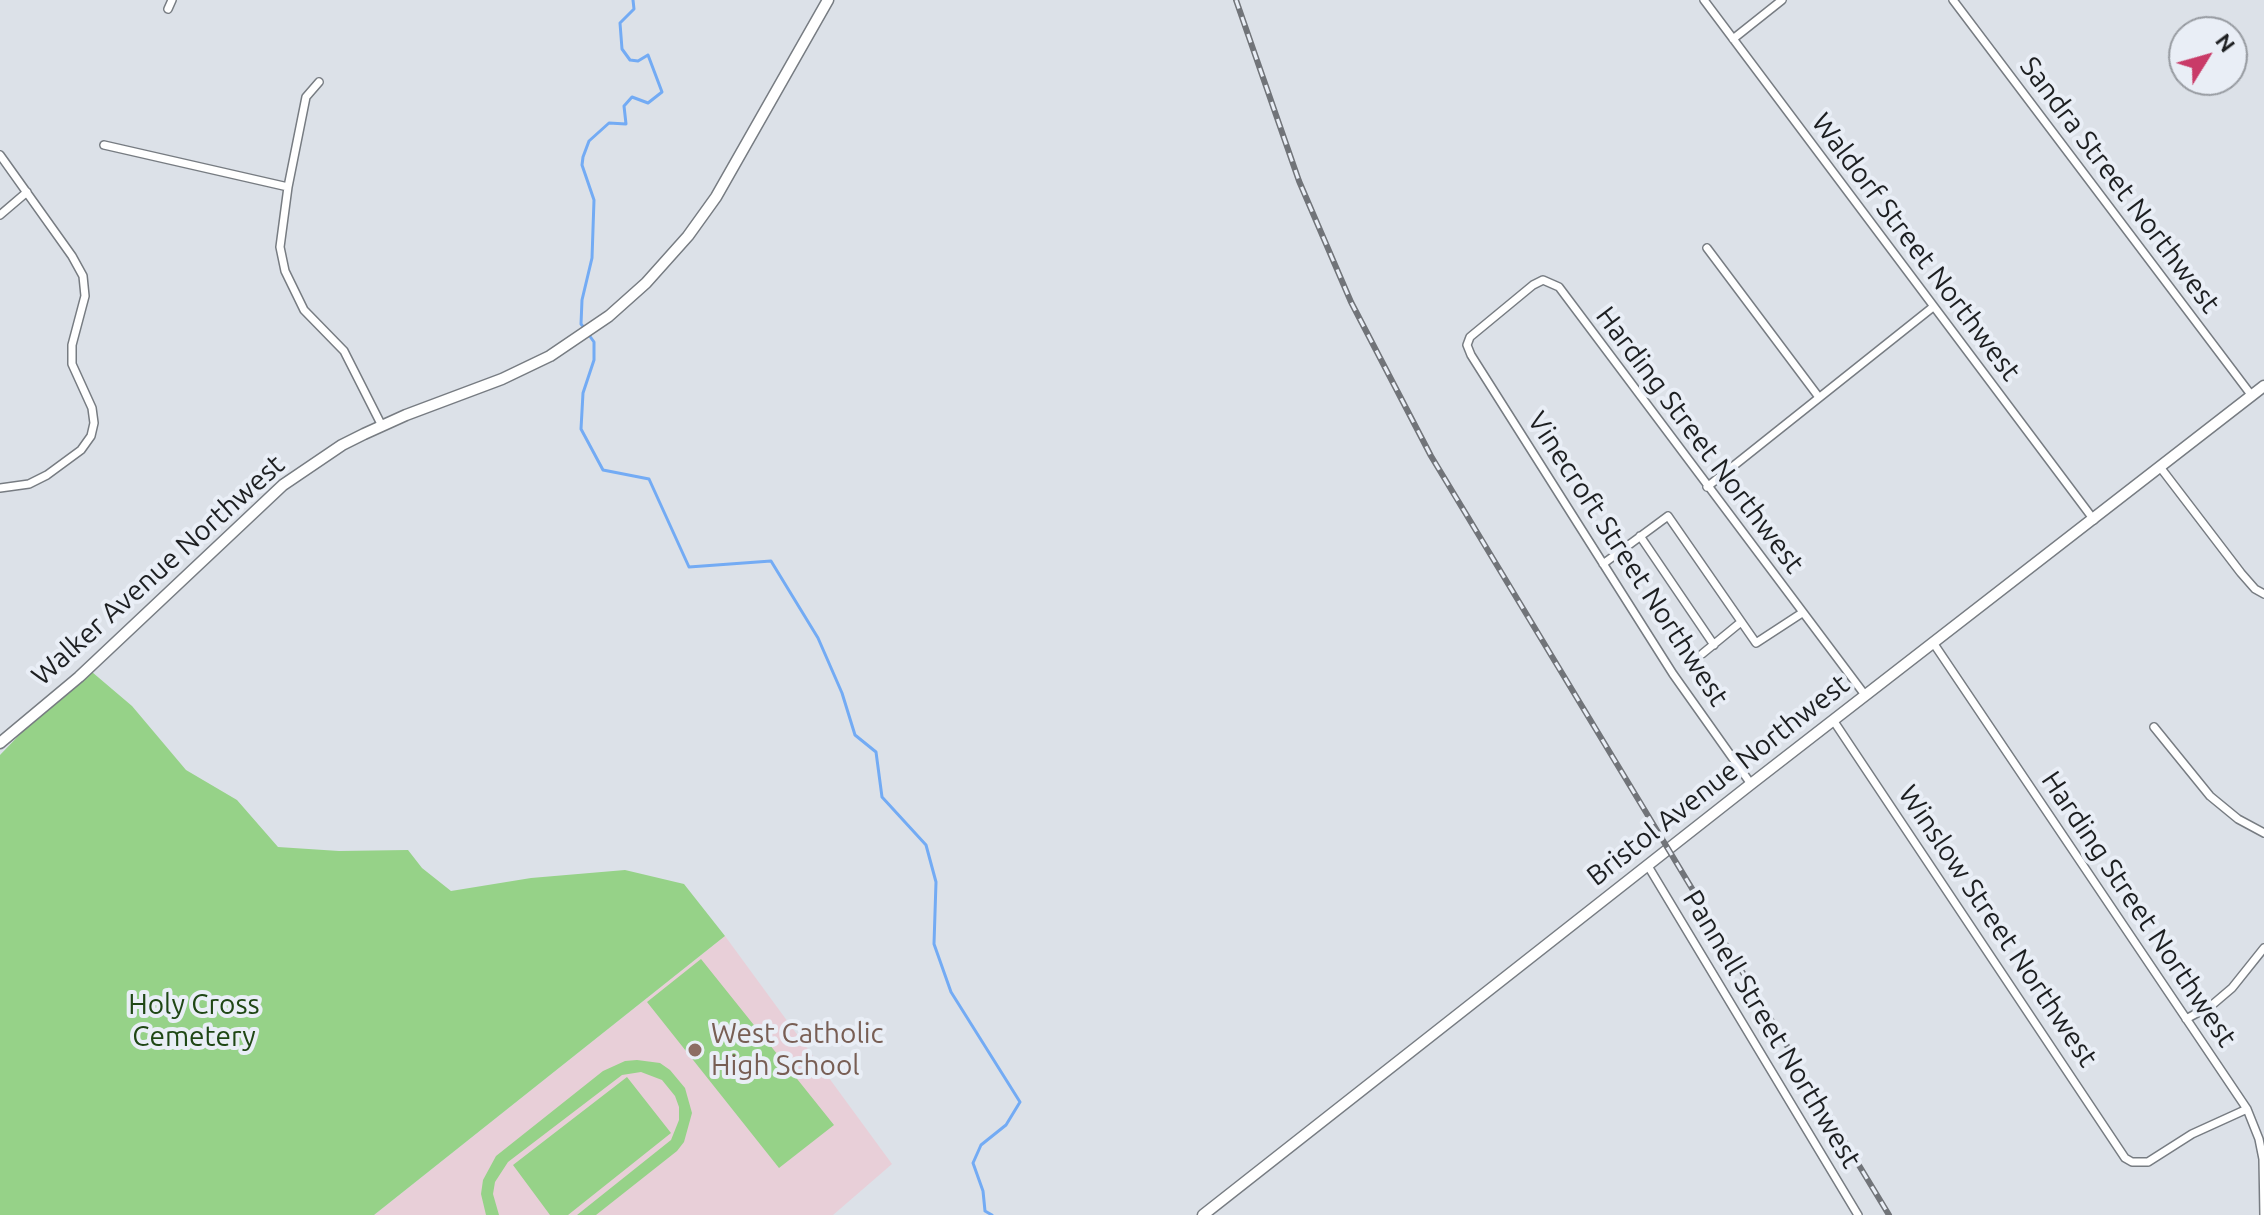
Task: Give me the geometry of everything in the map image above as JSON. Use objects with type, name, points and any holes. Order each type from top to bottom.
[{"type":"street","points":[[168,9],[172,0]]},
{"type":"street","name":"Walker Avenue Northwest","points":[[0,743],[79,677],[283,485],[342,445],[502,379],[578,339],[646,283],[671,257],[716,197],[828,0]]},
{"type":"street","name":"Waldorf Street Northwest","points":[[1704,0],[2094,520]]},
{"type":"street","points":[[1733,39],[1782,0]]},
{"type":"street","name":"Sandra Street Northwest","points":[[1953,0],[2252,396]]},
{"type":"street","points":[[319,82],[306,97],[280,247],[285,271],[304,310],[344,351],[382,426]]},
{"type":"street","points":[[104,145],[288,187]]},
{"type":"street","points":[[0,155],[83,276],[85,296],[72,345],[72,364],[92,408],[94,423],[91,436],[81,450],[47,475],[29,484],[0,488]]},
{"type":"street","points":[[0,215],[27,192]]},
{"type":"street","points":[[1707,248],[1818,396]]},
{"type":"street","name":"Vinecroft Street Northwest","points":[[1559,287],[1543,280],[1533,285],[1470,337],[1467,345],[1673,674],[1751,784]]},
{"type":"street","name":"Harding Street Northwest","points":[[1559,287],[1865,695]]},
{"type":"street","points":[[1707,487],[1933,307]]},
{"type":"street","name":"Bristol Avenue Northwest","points":[[1203,1215],[2264,386]]},
{"type":"street","points":[[2160,467],[2241,573],[2264,594]]},
{"type":"street","points":[[1603,564],[1668,516],[1756,643],[1802,613]]},
{"type":"street","points":[[1640,536],[1714,645]]},
{"type":"street","points":[[1702,654],[1741,622]]},
{"type":"street","name":"Harding Street Northwest","points":[[1934,644],[2247,1109],[2263,1159],[2264,1215]]},
{"type":"street","name":"Winslow Street Northwest","points":[[1833,720],[2125,1158],[2132,1162],[2148,1162],[2192,1134],[2247,1109]]},
{"type":"street","points":[[2154,727],[2210,796],[2238,819],[2264,833]]},
{"type":"street","name":"Pannell Street Northwest","points":[[1648,866],[1858,1215]]},
{"type":"street","points":[[2186,1019],[2212,1005],[2232,988],[2264,948]]},
{"type":"shaded area","name":"West Catholic High School","points":[[725,936],[892,1164],[833,1215],[374,1215]]},
{"type":"green space","name":"Holy Cross Cemetery","points":[[92,672],[132,706],[186,770],[237,800],[278,847],[339,851],[408,850],[422,868],[451,891],[531,878],[625,870],[684,884],[725,936],[374,1215],[0,1215],[0,755],[26,728]]},
{"type":"green space","points":[[701,959],[834,1125],[779,1168],[647,1002]]},
{"type":"green space","points":[[625,1061],[660,1063],[685,1088],[692,1113],[684,1142],[677,1151],[596,1215],[577,1215],[671,1140],[679,1120],[675,1096],[662,1080],[641,1072],[622,1075],[508,1162],[495,1182],[493,1194],[499,1215],[486,1215],[481,1194],[483,1180],[496,1156],[603,1071]]},
{"type":"green space","points":[[627,1077],[671,1133],[568,1215],[550,1215],[513,1165]]},
{"type":"waterway","points":[[585,329],[581,324],[582,300],[592,258],[594,200],[582,165],[583,157],[589,141],[609,123],[626,124],[624,106],[632,97],[648,103],[662,92],[648,55],[638,61],[630,60],[622,49],[620,23],[634,9],[633,0]]},
{"type":"waterway","points":[[589,335],[594,342],[594,360],[583,393],[581,429],[603,470],[649,479],[689,567],[771,561],[818,638],[842,693],[855,735],[876,752],[882,797],[926,845],[936,882],[934,944],[951,992],[1020,1102],[1006,1125],[981,1145],[973,1163],[983,1191],[985,1211],[992,1215]]},
{"type":"railway","points":[[1236,0],[1299,181],[1351,302],[1431,456],[1889,1215]]},
{"type":"place","name":"West Catholic High School","points":[[695,1050]]}]
